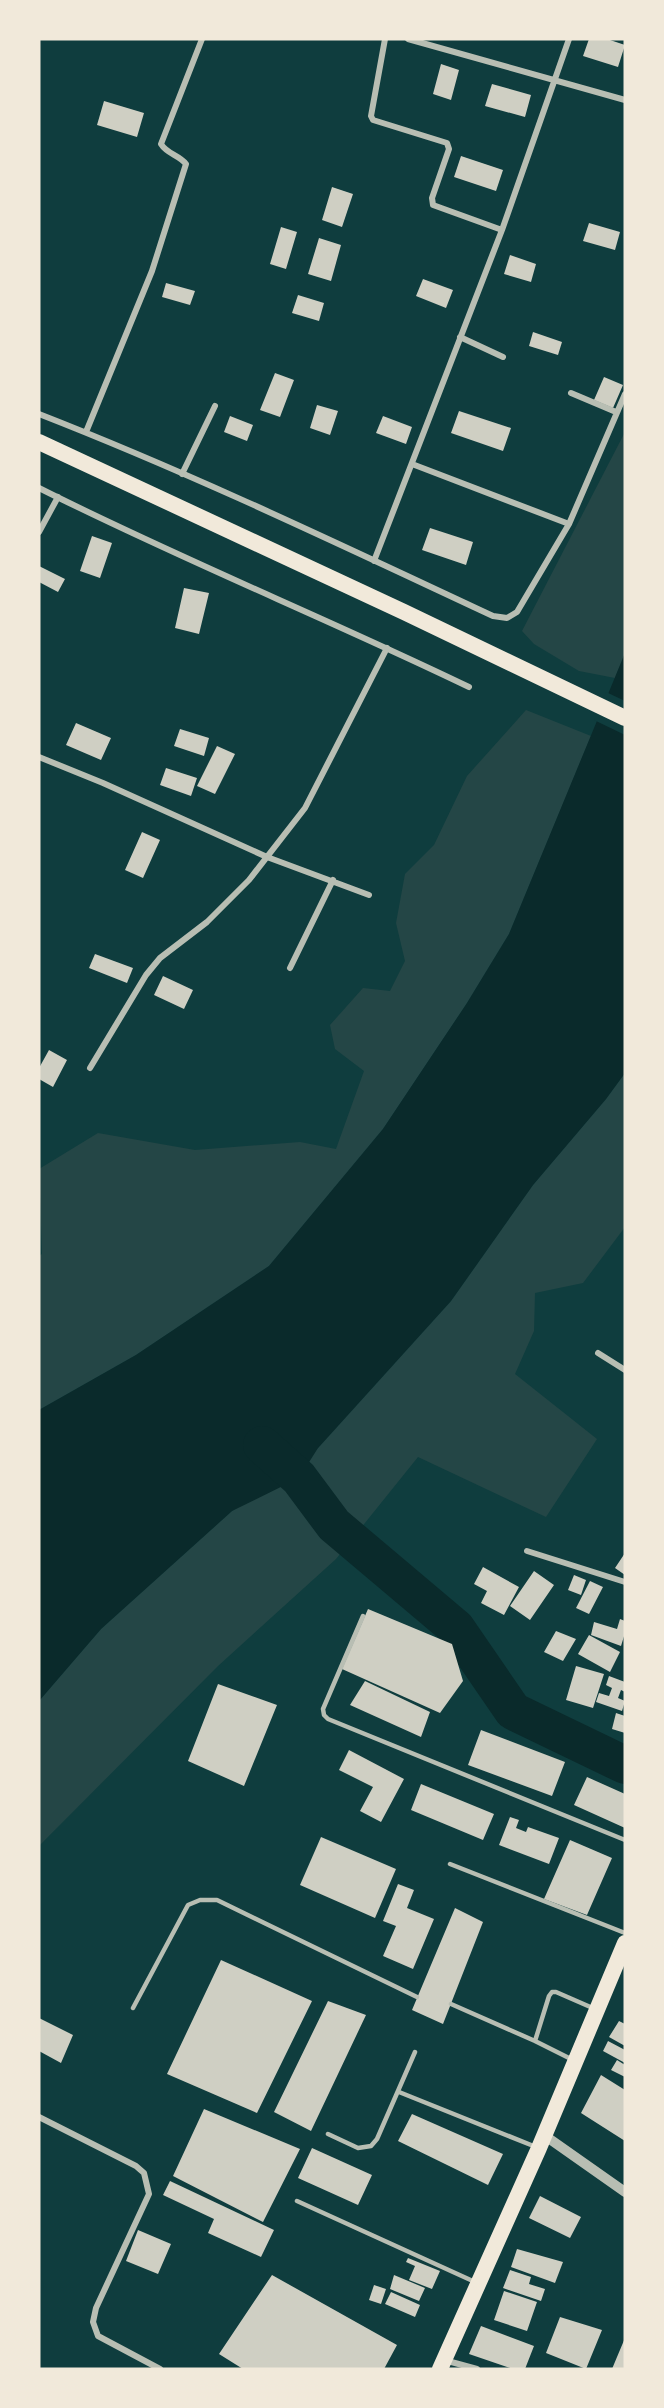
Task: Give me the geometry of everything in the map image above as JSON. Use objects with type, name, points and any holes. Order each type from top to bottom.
[{"type":"highway","points":[[39,442],[625,718]]},
{"type":"highway","points":[[442,2365],[542,2141],[625,1943]]},
{"type":"street","points":[[86,432],[152,271],[186,164],[182,158],[165,150],[161,144],[202,39]]},
{"type":"street","points":[[385,39],[371,116],[374,120],[447,143],[449,149],[432,198],[433,205],[502,230]]},
{"type":"street","points":[[408,39],[625,100]]},
{"type":"street","points":[[374,561],[502,230],[556,80],[568,39]]},
{"type":"street","points":[[460,337],[503,357]]},
{"type":"street","points":[[571,393],[616,412]]},
{"type":"street","points":[[39,414],[182,474],[493,616],[507,618],[517,612],[569,524],[625,394]]},
{"type":"street","points":[[182,474],[215,405]]},
{"type":"street","points":[[412,464],[569,524]]},
{"type":"street","points":[[39,488],[468,687]]},
{"type":"street","points":[[39,532],[58,497]]},
{"type":"street","points":[[90,1068],[146,975],[160,958],[207,922],[249,880],[305,808],[387,648]]},
{"type":"street","points":[[39,757],[103,783],[267,857],[369,895]]},
{"type":"street","points":[[290,968],[333,880]]},
{"type":"street","points":[[598,1353],[625,1370]]},
{"type":"street","points":[[527,1551],[625,1582]]},
{"type":"street","points":[[39,2118],[136,2166],[144,2173],[148,2194],[96,2308],[93,2322],[98,2336],[160,2369]]},
{"type":"street","points":[[542,2141],[625,2192]]},
{"type":"street","points":[[442,2365],[477,2369]]},
{"type":"lane","points":[[363,1616],[323,1709],[328,1719],[625,1840]]},
{"type":"lane","points":[[450,1864],[625,1933]]},
{"type":"lane","points":[[133,2008],[188,1905],[200,1900],[217,1900],[417,1998]]},
{"type":"lane","points":[[535,2041],[552,1992],[597,2010]]},
{"type":"lane","points":[[450,2004],[576,2061]]},
{"type":"lane","points":[[328,2134],[358,2148],[371,2146],[377,2139],[399,2092],[415,2052]]},
{"type":"lane","points":[[399,2092],[542,2141]]},
{"type":"lane","points":[[297,2201],[478,2283]]},
{"type":"shaded area","points":[[625,432],[625,653],[615,678],[579,671],[534,644],[522,631]]},
{"type":"shaded area","points":[[625,653],[625,1073],[606,1099],[533,1185],[451,1301],[318,1448],[299,1478],[232,1511],[101,1629],[39,1701],[39,1410],[136,1355],[269,1266],[383,1129],[467,1003],[509,934]]},
{"type":"shaded area","points":[[526,710],[591,736],[509,934],[467,1003],[383,1129],[269,1266],[136,1355],[39,1410],[39,1256],[42,1254],[39,1169],[98,1133],[195,1150],[300,1142],[336,1149],[364,1071],[335,1049],[330,1025],[363,988],[390,991],[405,961],[396,923],[405,874],[434,845],[467,776]]},
{"type":"shaded area","points":[[625,1073],[625,1227],[583,1283],[535,1293],[534,1331],[515,1374],[597,1439],[546,1517],[418,1457],[336,1559],[218,1666],[39,1846],[39,1701],[101,1629],[232,1511],[318,1448],[451,1301],[533,1185],[606,1099]]},
{"type":"pier","points":[[606,692],[625,701],[625,735],[594,720]]},
{"type":"building","points":[[589,39],[607,39],[625,45],[618,67],[583,56]]},
{"type":"building","points":[[441,64],[459,70],[451,100],[433,94]]},
{"type":"building","points":[[492,84],[531,95],[525,117],[485,106]]},
{"type":"building","points":[[104,101],[144,113],[137,137],[97,125]]},
{"type":"building","points":[[461,156],[503,170],[496,191],[454,177]]},
{"type":"building","points":[[332,187],[353,194],[342,227],[322,220]]},
{"type":"building","points":[[589,223],[620,232],[615,250],[583,241]]},
{"type":"building","points":[[281,227],[297,232],[286,269],[270,264]]},
{"type":"building","points":[[319,238],[341,245],[331,281],[308,274]]},
{"type":"building","points":[[510,255],[536,264],[531,282],[504,274]]},
{"type":"building","points":[[423,279],[453,290],[446,308],[416,296]]},
{"type":"building","points":[[166,283],[195,291],[190,305],[162,297]]},
{"type":"building","points":[[298,295],[324,303],[319,321],[292,313]]},
{"type":"building","points":[[533,332],[562,342],[558,355],[529,346]]},
{"type":"building","points":[[275,373],[294,380],[280,417],[260,410]]},
{"type":"building","points":[[604,377],[623,385],[613,408],[594,400]]},
{"type":"building","points":[[317,405],[338,411],[330,435],[310,428]]},
{"type":"building","points":[[459,411],[511,428],[503,451],[451,433]]},
{"type":"building","points":[[230,416],[253,425],[247,441],[224,432]]},
{"type":"building","points":[[383,416],[412,427],[406,444],[376,433]]},
{"type":"building","points":[[430,528],[473,542],[466,565],[422,550]]},
{"type":"building","points":[[92,536],[112,543],[100,578],[80,571]]},
{"type":"building","points":[[39,566],[65,579],[58,592],[39,582]]},
{"type":"building","points":[[184,588],[209,593],[199,634],[175,628]]},
{"type":"building","points":[[76,723],[111,738],[101,760],[66,745]]},
{"type":"building","points":[[180,729],[209,738],[204,756],[174,746]]},
{"type":"building","points":[[217,746],[235,754],[215,794],[197,786]]},
{"type":"building","points":[[166,768],[197,778],[191,796],[160,785]]},
{"type":"building","points":[[142,832],[160,840],[143,878],[125,870]]},
{"type":"building","points":[[95,954],[133,968],[127,983],[89,968]]},
{"type":"building","points":[[163,976],[193,990],[184,1009],[154,995]]},
{"type":"building","points":[[49,1050],[67,1060],[53,1087],[39,1079],[39,1068]]},
{"type":"building","points":[[625,1553],[625,1575],[615,1568]]},
{"type":"building","points":[[483,1567],[519,1587],[504,1615],[481,1603],[487,1591],[474,1584]]},
{"type":"building","points":[[534,1571],[554,1585],[530,1620],[510,1606]]},
{"type":"building","points":[[574,1575],[586,1580],[581,1595],[568,1590]]},
{"type":"building","points":[[590,1581],[603,1587],[589,1614],[576,1608]]},
{"type":"building","points":[[368,1609],[452,1644],[463,1681],[440,1713],[342,1669]]},
{"type":"building","points":[[620,1619],[625,1621],[625,1633],[621,1646],[591,1635],[594,1622],[617,1629]]},
{"type":"building","points":[[556,1631],[576,1639],[563,1661],[544,1652]]},
{"type":"building","points":[[589,1635],[620,1652],[610,1672],[578,1654]]},
{"type":"building","points":[[576,1666],[604,1674],[593,1708],[566,1700]]},
{"type":"building","points":[[609,1676],[625,1682],[625,1692],[621,1690],[618,1698],[625,1701],[622,1711],[596,1702],[599,1693],[609,1696],[612,1688],[606,1685]]},
{"type":"building","points":[[365,1681],[430,1712],[421,1737],[350,1705]]},
{"type":"building","points":[[218,1684],[277,1705],[244,1786],[188,1761]]},
{"type":"building","points":[[616,1713],[625,1716],[625,1733],[612,1729]]},
{"type":"building","points":[[481,1730],[565,1762],[552,1796],[468,1765]]},
{"type":"building","points":[[349,1750],[404,1779],[381,1822],[360,1811],[373,1787],[339,1770]]},
{"type":"building","points":[[587,1777],[625,1794],[625,1828],[574,1805]]},
{"type":"building","points":[[421,1784],[494,1814],[483,1840],[411,1810]]},
{"type":"building","points":[[510,1817],[519,1820],[516,1828],[526,1832],[528,1827],[559,1838],[549,1864],[499,1845]]},
{"type":"building","points":[[321,1837],[396,1869],[375,1918],[300,1885]]},
{"type":"building","points":[[570,1840],[612,1858],[587,1915],[544,1899]]},
{"type":"building","points":[[398,1884],[414,1890],[407,1908],[434,1919],[413,1969],[383,1956],[396,1926],[383,1921]]},
{"type":"building","points":[[455,1908],[483,1922],[443,2024],[412,2010]]},
{"type":"building","points":[[221,1960],[312,2001],[257,2113],[167,2074]]},
{"type":"building","points":[[328,2001],[366,2015],[311,2131],[274,2112]]},
{"type":"building","points":[[39,2018],[73,2035],[61,2063],[39,2051]]},
{"type":"building","points":[[619,2021],[625,2024],[625,2046],[609,2037]]},
{"type":"building","points":[[608,2041],[625,2050],[625,2063],[603,2051]]},
{"type":"building","points":[[617,2060],[625,2065],[625,2077],[611,2070]]},
{"type":"building","points":[[601,2075],[625,2090],[625,2141],[581,2113]]},
{"type":"building","points":[[204,2109],[300,2149],[263,2222],[173,2176]]},
{"type":"building","points":[[412,2114],[503,2154],[488,2185],[398,2141]]},
{"type":"building","points":[[312,2148],[372,2175],[358,2205],[298,2178]]},
{"type":"building","points":[[170,2181],[274,2230],[261,2257],[208,2233],[214,2219],[163,2195]]},
{"type":"building","points":[[540,2196],[581,2217],[570,2238],[529,2218]]},
{"type":"building","points":[[138,2230],[171,2244],[158,2274],[126,2261]]},
{"type":"building","points":[[517,2249],[563,2262],[555,2283],[511,2267]]},
{"type":"building","points":[[408,2258],[440,2271],[432,2289],[409,2280],[415,2266],[406,2262]]},
{"type":"building","points":[[510,2270],[531,2277],[529,2284],[545,2289],[541,2301],[503,2288]]},
{"type":"building","points":[[272,2275],[397,2345],[384,2369],[243,2369],[219,2354]]},
{"type":"building","points":[[394,2275],[425,2288],[419,2301],[390,2289]]},
{"type":"building","points":[[374,2285],[386,2289],[381,2304],[369,2300]]},
{"type":"building","points":[[504,2291],[537,2302],[527,2331],[494,2320]]},
{"type":"building","points":[[391,2292],[420,2305],[415,2317],[385,2304]]},
{"type":"building","points":[[560,2317],[602,2330],[586,2369],[546,2353]]},
{"type":"building","points":[[481,2326],[534,2346],[525,2369],[513,2369],[469,2354]]},
{"type":"building","points":[[625,2338],[625,2369],[612,2369],[617,2357]]},
{"type":"waterway","points":[[262,1445],[299,1478],[334,1525],[456,1628],[513,1711],[625,1765]]}]
